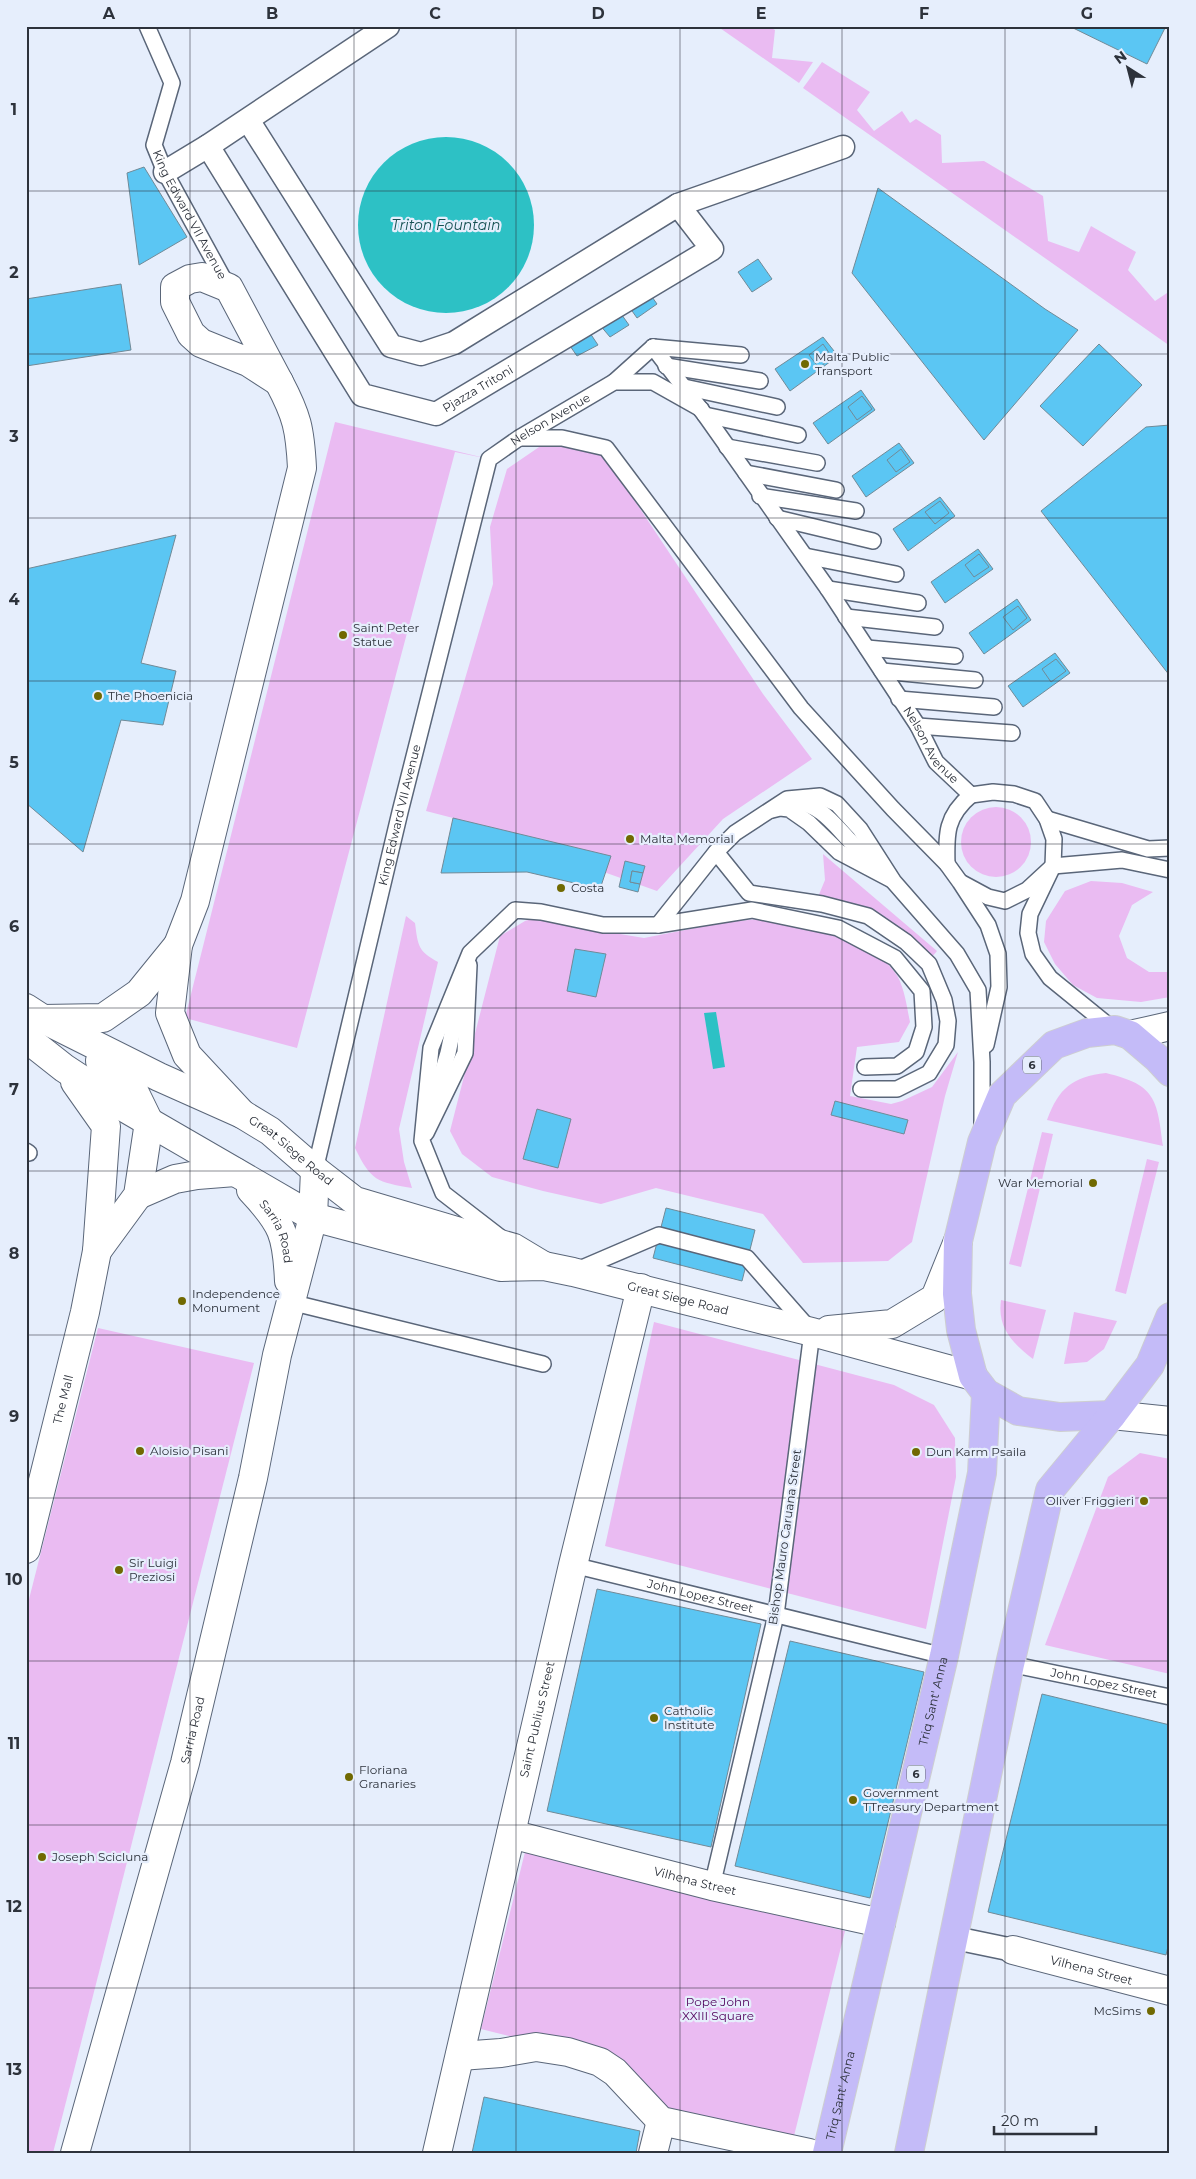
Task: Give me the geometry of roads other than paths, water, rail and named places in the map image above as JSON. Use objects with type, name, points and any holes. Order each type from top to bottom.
[{"type":"highway","name":"6","points":[[979,1385],[961,1330],[957,1294],[958,1241],[982,1142],[1002,1095],[1054,1045],[1087,1033],[1123,1033]]},
{"type":"highway","points":[[1123,1033],[1157,1058],[1170,1072]]},
{"type":"highway","points":[[909,2153],[955,1938],[1010,1664],[1050,1490],[1112,1415],[1150,1365],[1170,1317]]},
{"type":"highway","points":[[979,1385],[1018,1412],[1060,1417],[1112,1415]]},
{"type":"highway","name":"Triq Sant' Anna","points":[[827,2153],[944,1656],[982,1473],[979,1385]]},
{"type":"street","points":[[165,172],[248,120],[388,26]]},
{"type":"street","points":[[248,120],[391,346],[421,354],[454,343],[678,205],[842,147]]},
{"type":"street","name":"Pjazza Tritoni","points":[[208,146],[362,395],[436,414],[712,249],[678,205]]},
{"type":"street","name":"King Edward VII Avenue","points":[[242,1114],[187,1055],[170,1013],[178,945],[195,901],[302,468],[301,434],[295,413],[279,382],[229,288],[202,277],[190,279],[175,287],[175,302],[191,334],[201,343],[248,362],[279,382]]},
{"type":"street","name":"King Edward VII Avenue","points":[[32,1021],[103,1018],[139,993],[178,945]]},
{"type":"street","points":[[32,1021],[130,1083],[148,1122],[138,1194],[97,1251]]},
{"type":"street","name":"Great Siege Road","points":[[32,1021],[106,1126],[97,1251]]},
{"type":"street","name":"Great Siege Road","points":[[32,1021],[242,1114],[270,1131],[314,1170],[355,1201],[514,1248],[544,1266]]},
{"type":"street","points":[[1123,1033],[1170,1026]]},
{"type":"street","name":"Great Siege Road","points":[[64,1068],[148,1122],[313,1217],[501,1267],[544,1266],[641,1288],[812,1332],[979,1385]]},
{"type":"street","name":"Sarria Road","points":[[75,2153],[185,1763],[253,1478],[277,1355],[313,1217],[314,1170]]},
{"type":"street","points":[[138,1194],[175,1179],[235,1172]]},
{"type":"street","name":"Sarria Road","points":[[235,1172],[267,1207],[281,1226],[287,1250],[290,1302]]},
{"type":"street","name":"Great Siege Road","points":[[812,1332],[892,1324],[935,1298],[958,1241]]},
{"type":"street","name":"The Mall","points":[[26,1549],[85,1312],[97,1251]]},
{"type":"street","name":"Saint Publius Street","points":[[437,2153],[574,1565],[641,1288]]},
{"type":"street","points":[[1112,1415],[1170,1420]]},
{"type":"street","name":"Vilhena Street","points":[[511,1834],[712,1886],[881,1924]]},
{"type":"street","name":"Vilhena Street","points":[[955,1938],[1013,1950],[1170,1991]]},
{"type":"street","points":[[460,2056],[501,2054],[536,2047],[568,2052],[600,2062],[615,2072],[661,2121],[808,2153]]},
{"type":"street","points":[[653,2153],[661,2121]]},
{"type":"lane","name":"King Edward VII Avenue","points":[[147,26],[172,83],[154,145],[165,172],[229,288]]},
{"type":"lane","points":[[653,347],[741,355]]},
{"type":"lane","name":"Nelson Avenue","points":[[489,460],[519,438],[614,382],[653,347],[703,412],[760,496],[828,589],[918,726],[936,762],[971,795]]},
{"type":"lane","points":[[666,366],[760,381]]},
{"type":"lane","name":"Nelson Avenue","points":[[614,382],[653,382],[703,412]]},
{"type":"lane","points":[[684,387],[777,407]]},
{"type":"lane","points":[[703,412],[798,434]]},
{"type":"lane","points":[[519,438],[562,438],[606,448],[801,708],[893,809],[947,864],[988,925],[998,954],[999,986],[982,1062]]},
{"type":"lane","points":[[727,447],[817,463]]},
{"type":"lane","name":"King Edward VII Avenue","points":[[314,1170],[400,812],[489,460]]},
{"type":"lane","points":[[746,473],[836,490]]},
{"type":"lane","points":[[760,496],[856,511]]},
{"type":"lane","points":[[777,518],[873,540]]},
{"type":"lane","points":[[805,556],[896,574]]},
{"type":"lane","points":[[828,589],[918,604]]},
{"type":"lane","points":[[846,617],[935,627]]},
{"type":"lane","points":[[867,648],[956,656]]},
{"type":"lane","points":[[882,671],[976,680]]},
{"type":"lane","points":[[899,699],[994,707]]},
{"type":"lane","points":[[918,726],[1012,733]]},
{"type":"lane","points":[[947,864],[946,835],[957,806],[971,795],[993,792],[1014,794],[1034,801],[1047,819],[1054,839],[1053,866],[1030,914],[1028,933],[1033,954],[1050,978],[1123,1033]]},
{"type":"lane","points":[[658,924],[716,852],[734,833],[763,813],[787,799],[820,796],[837,804],[860,829],[894,882],[957,954],[978,990],[982,1062],[982,1142]]},
{"type":"lane","points":[[763,813],[780,808],[789,809],[809,823],[839,852],[894,882]]},
{"type":"lane","points":[[1047,819],[1148,849],[1170,848]]},
{"type":"lane","points":[[716,852],[749,893],[822,904],[868,916],[906,942],[929,964],[944,1000],[948,1021],[946,1045],[929,1073],[897,1089],[861,1089]]},
{"type":"lane","points":[[960,882],[988,897],[1005,901],[1027,890],[1053,866],[1122,860],[1170,870]]},
{"type":"lane","points":[[514,1248],[443,1193],[422,1141],[431,1048],[470,953],[515,910],[541,912],[603,926],[658,924],[752,910],[838,928],[895,958],[922,991],[924,1027],[916,1052],[896,1066],[865,1067]]},
{"type":"lane","points":[[422,1141],[465,1053],[470,953]]},
{"type":"lane","points":[[573,1272],[659,1236],[747,1258],[812,1332]]},
{"type":"lane","points":[[290,1302],[543,1364]]},
{"type":"lane","name":"Bishop Mauro Caruana Street","points":[[712,1886],[776,1615],[812,1332]]},
{"type":"lane","name":"John Lopez Street","points":[[574,1565],[944,1656]]},
{"type":"lane","name":"John Lopez Street","points":[[1010,1664],[1170,1697]]},
{"type":"water","name":"Triton Fountain","points":[[437,137],[455,137],[488,147],[514,169],[524,183],[530,199],[534,225],[530,251],[524,267],[502,293],[488,303],[472,309],[455,313],[437,313],[404,303],[378,281],[368,267],[362,251],[358,234],[358,216],[368,183],[390,157],[404,147],[420,141]]},
{"type":"water","points":[[716,1012],[725,1067],[713,1069],[704,1013]]},
{"type":"place","name":"Malta Public Transport","points":[[805,364]]},
{"type":"place","name":"Saint Peter Statue","points":[[343,635]]},
{"type":"place","name":"The Phoenicia","points":[[98,696]]},
{"type":"place","name":"Malta Memorial","points":[[630,839]]},
{"type":"place","name":"Costa","points":[[561,888]]},
{"type":"place","name":"War Memorial","points":[[1093,1183]]},
{"type":"place","name":"Independence Monument","points":[[182,1301]]},
{"type":"place","name":"Aloisio Pisani","points":[[140,1451]]},
{"type":"place","name":"Dun Karm Psaila","points":[[916,1452]]},
{"type":"place","name":"Oliver Friggieri","points":[[1144,1501]]},
{"type":"place","name":"Sir Luigi Preziosi","points":[[119,1570]]},
{"type":"place","name":"Catholic Institute","points":[[654,1718]]},
{"type":"place","name":"Floriana Granaries","points":[[349,1777]]},
{"type":"place","name":"Government TTreasury Department","points":[[853,1800]]},
{"type":"place","name":"Joseph Scicluna","points":[[42,1857]]},
{"type":"place","name":"McSims","points":[[1151,2011]]},
{"type":"park label","name":"Pope John XXIII Square","points":[[718,2009]]}]
